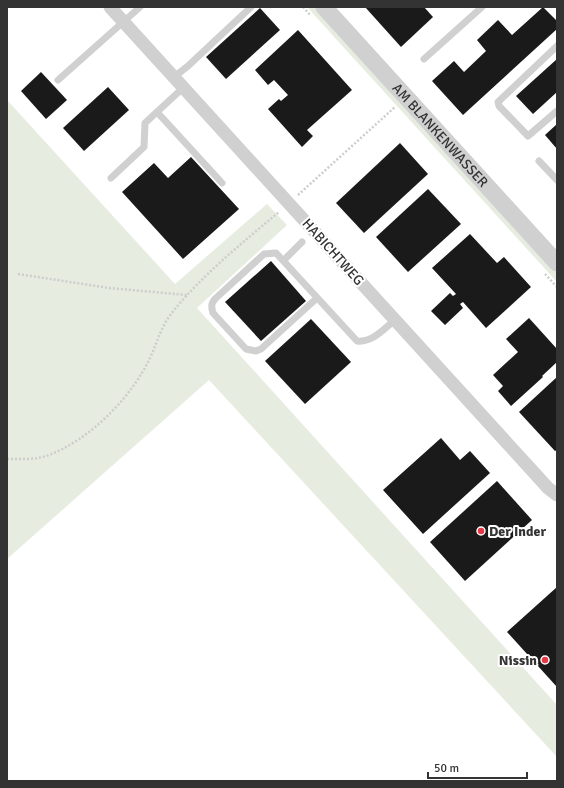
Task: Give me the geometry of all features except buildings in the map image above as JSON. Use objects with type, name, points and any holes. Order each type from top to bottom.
[{"type":"street","name":"HABICHTWEG","points":[[110,7],[543,482],[557,495]]},
{"type":"street","name":"AM BLANKENWASSER","points":[[324,7],[557,263]]},
{"type":"lane","points":[[58,80],[140,7]]},
{"type":"lane","points":[[174,77],[188,66],[251,7]]},
{"type":"lane","points":[[424,59],[482,7]]},
{"type":"lane","points":[[557,46],[498,102],[499,106],[528,136],[557,111]]},
{"type":"lane","points":[[111,178],[144,147],[145,123],[184,88]]},
{"type":"lane","points":[[157,112],[222,183]]},
{"type":"lane","points":[[539,161],[557,180]]},
{"type":"lane","points":[[284,260],[302,242]]},
{"type":"lane","points":[[317,298],[261,349],[256,351],[246,349],[213,313],[211,308],[212,303],[264,254],[276,253],[357,341],[363,342],[374,338],[395,320]]},
{"type":"path","points":[[7,460],[45,456],[63,449],[87,434],[108,416],[126,396],[140,375],[150,358],[158,336],[170,315],[188,295],[215,268],[395,108]]},
{"type":"path","points":[[18,274],[110,288],[188,295]]},
{"type":"shaded area","points":[[307,7],[315,7],[557,273],[557,282]]},
{"type":"shaded area","points":[[7,100],[175,284],[267,204],[287,225],[197,308],[557,705],[557,757],[209,380],[7,559]]},
{"type":"place","name":"Der Inder","points":[[481,531]]},
{"type":"place","name":"Nissin","points":[[545,660]]}]
